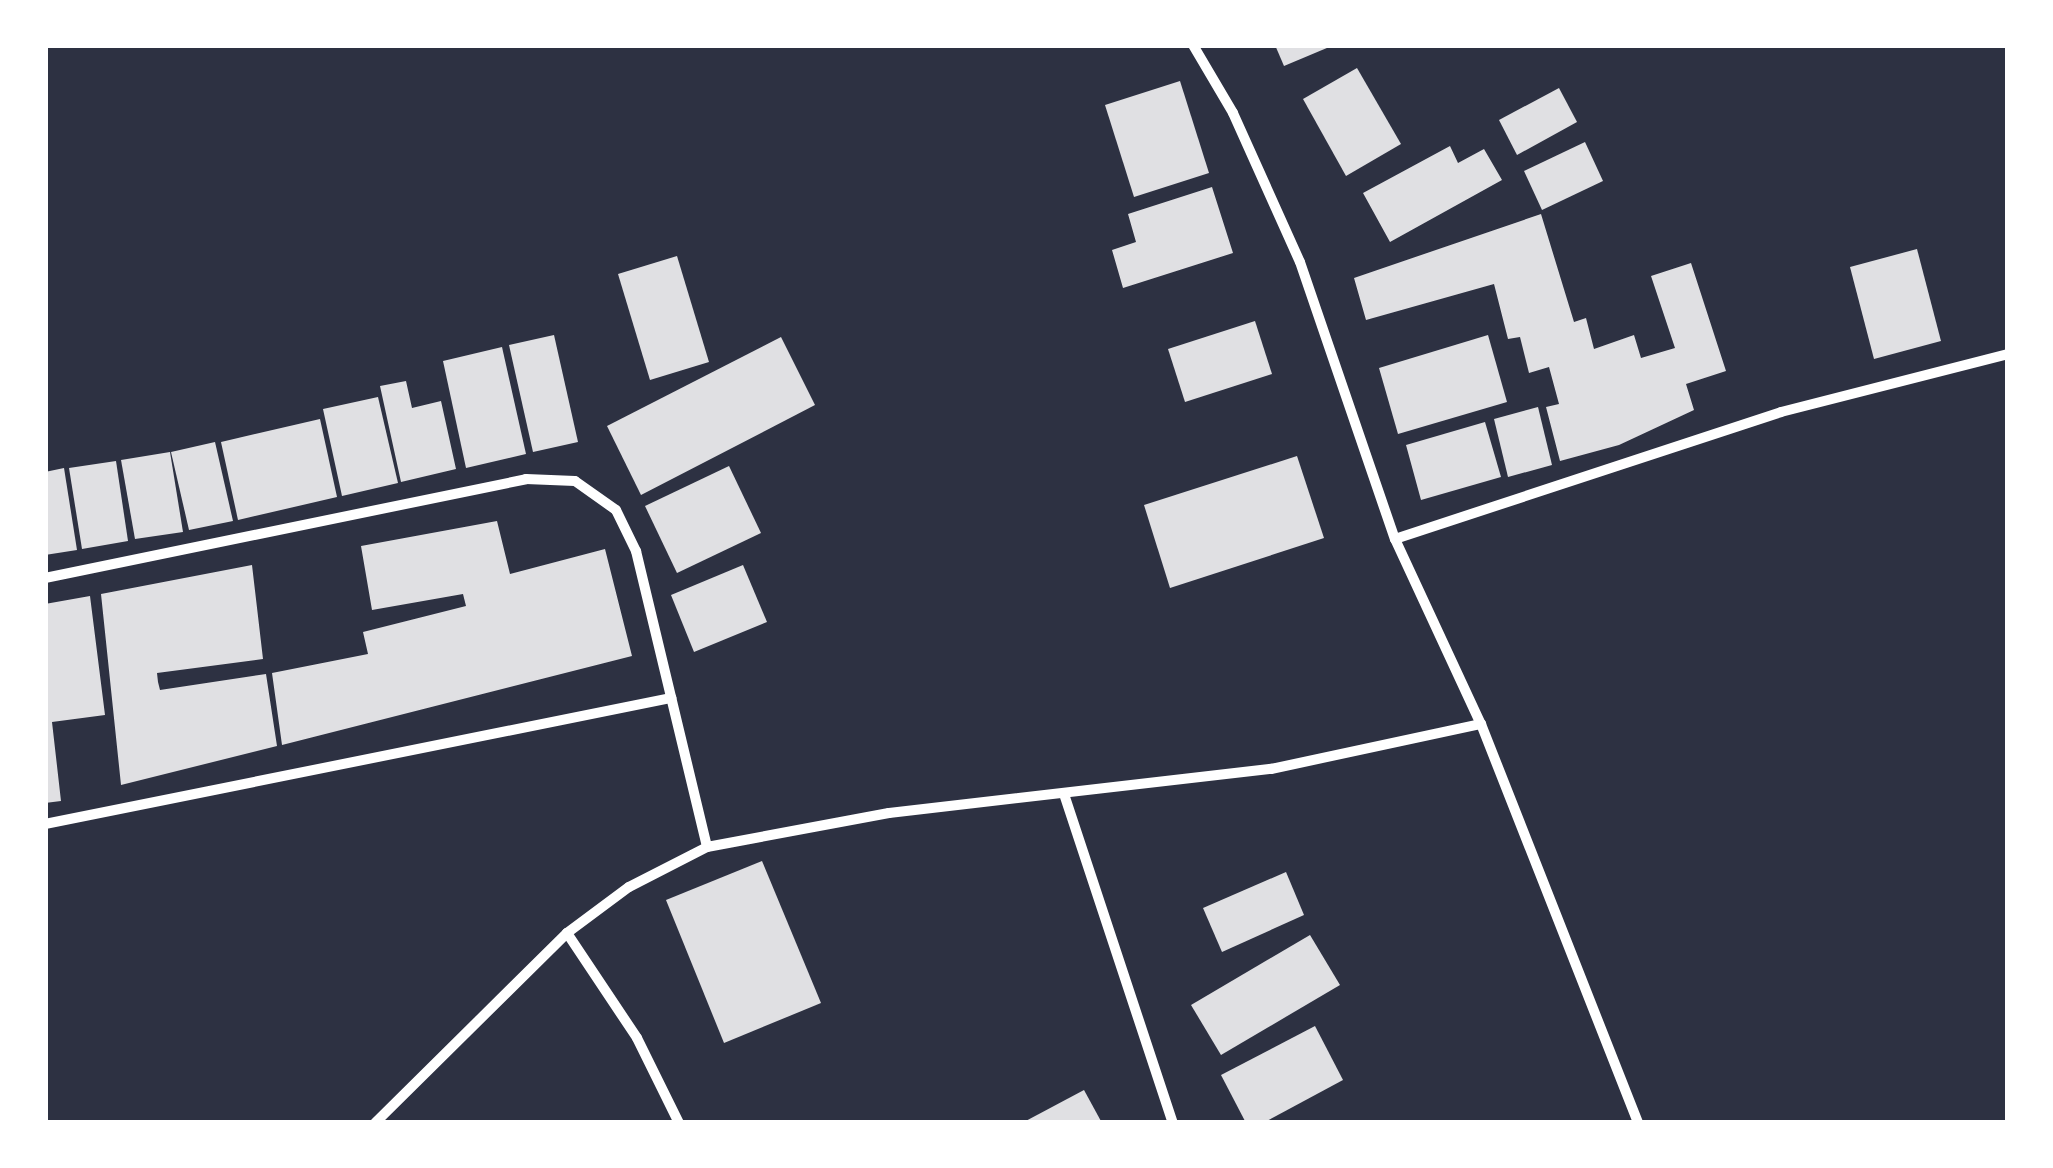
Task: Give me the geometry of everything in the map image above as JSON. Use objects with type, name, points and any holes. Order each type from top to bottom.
[{"type":"street","points":[[1193,45],[1233,113],[1300,262],[1395,539],[1481,724],[1638,1123]]},
{"type":"street","points":[[1395,539],[1781,412],[2008,354]]},
{"type":"street","points":[[45,578],[491,486],[562,478],[590,488],[616,510],[648,591],[707,847]]},
{"type":"street","points":[[45,824],[672,698]]},
{"type":"street","points":[[374,1123],[567,933],[629,887],[707,847],[850,819],[1064,797],[1271,769],[1481,724]]},
{"type":"street","points":[[1064,797],[1172,1123]]},
{"type":"street","points":[[567,933],[637,1038],[679,1123]]},
{"type":"building","points":[[1275,45],[1334,45],[1284,66]]},
{"type":"building","points":[[1357,68],[1401,144],[1346,176],[1303,99]]},
{"type":"building","points":[[1180,81],[1209,173],[1134,197],[1105,105]]},
{"type":"building","points":[[1559,88],[1577,122],[1517,155],[1499,120]]},
{"type":"building","points":[[1585,142],[1603,181],[1542,210],[1524,171]]},
{"type":"building","points":[[1450,146],[1458,163],[1484,149],[1502,180],[1390,242],[1363,193]]},
{"type":"building","points":[[1212,187],[1233,253],[1123,288],[1112,250],[1136,242],[1128,214]]},
{"type":"building","points":[[1541,214],[1574,322],[1586,318],[1594,349],[1634,335],[1641,358],[1675,348],[1651,276],[1691,263],[1726,371],[1686,384],[1694,410],[1619,445],[1560,461],[1546,407],[1559,404],[1549,367],[1529,373],[1520,337],[1508,339],[1494,284],[1366,320],[1354,278]]},
{"type":"building","points":[[1917,249],[1941,341],[1874,359],[1850,267]]},
{"type":"building","points":[[677,256],[709,362],[650,380],[618,274]]},
{"type":"building","points":[[1255,321],[1272,374],[1185,402],[1168,349]]},
{"type":"building","points":[[554,335],[578,442],[533,452],[509,345]]},
{"type":"building","points":[[1488,335],[1507,402],[1398,434],[1379,368]]},
{"type":"building","points":[[781,337],[815,405],[641,495],[607,426]]},
{"type":"building","points":[[502,347],[526,454],[466,468],[443,361]]},
{"type":"building","points":[[406,381],[412,408],[441,401],[456,469],[401,482],[380,386]]},
{"type":"building","points":[[378,397],[398,483],[342,496],[323,409]]},
{"type":"building","points":[[1538,407],[1552,465],[1508,477],[1494,419]]},
{"type":"building","points":[[320,419],[337,497],[238,520],[221,442]]},
{"type":"building","points":[[1485,422],[1501,477],[1421,500],[1406,445]]},
{"type":"building","points":[[215,442],[233,521],[189,530],[171,452]]},
{"type":"building","points":[[170,452],[183,532],[135,539],[121,460]]},
{"type":"building","points":[[1297,456],[1324,538],[1170,588],[1144,505]]},
{"type":"building","points":[[116,461],[128,541],[82,549],[69,468]]},
{"type":"building","points":[[729,466],[761,533],[677,573],[645,506]]},
{"type":"building","points":[[64,468],[77,550],[45,555],[45,472]]},
{"type":"building","points":[[497,521],[510,574],[605,549],[632,656],[282,745],[272,673],[368,654],[363,632],[466,606],[463,594],[372,610],[361,546]]},
{"type":"building","points":[[252,565],[263,659],[157,673],[158,682],[160,690],[266,674],[277,746],[121,785],[101,594]]},
{"type":"building","points":[[743,565],[767,622],[694,652],[671,595]]},
{"type":"building","points":[[90,596],[105,715],[52,722],[61,801],[45,803],[45,604]]},
{"type":"building","points":[[762,861],[821,1003],[724,1043],[666,900]]},
{"type":"building","points":[[1286,872],[1304,915],[1222,952],[1203,908]]},
{"type":"building","points":[[1310,935],[1340,985],[1221,1055],[1191,1005]]},
{"type":"building","points":[[1315,1026],[1343,1080],[1263,1123],[1246,1123],[1221,1075]]},
{"type":"building","points":[[1084,1090],[1102,1123],[1022,1123]]}]
